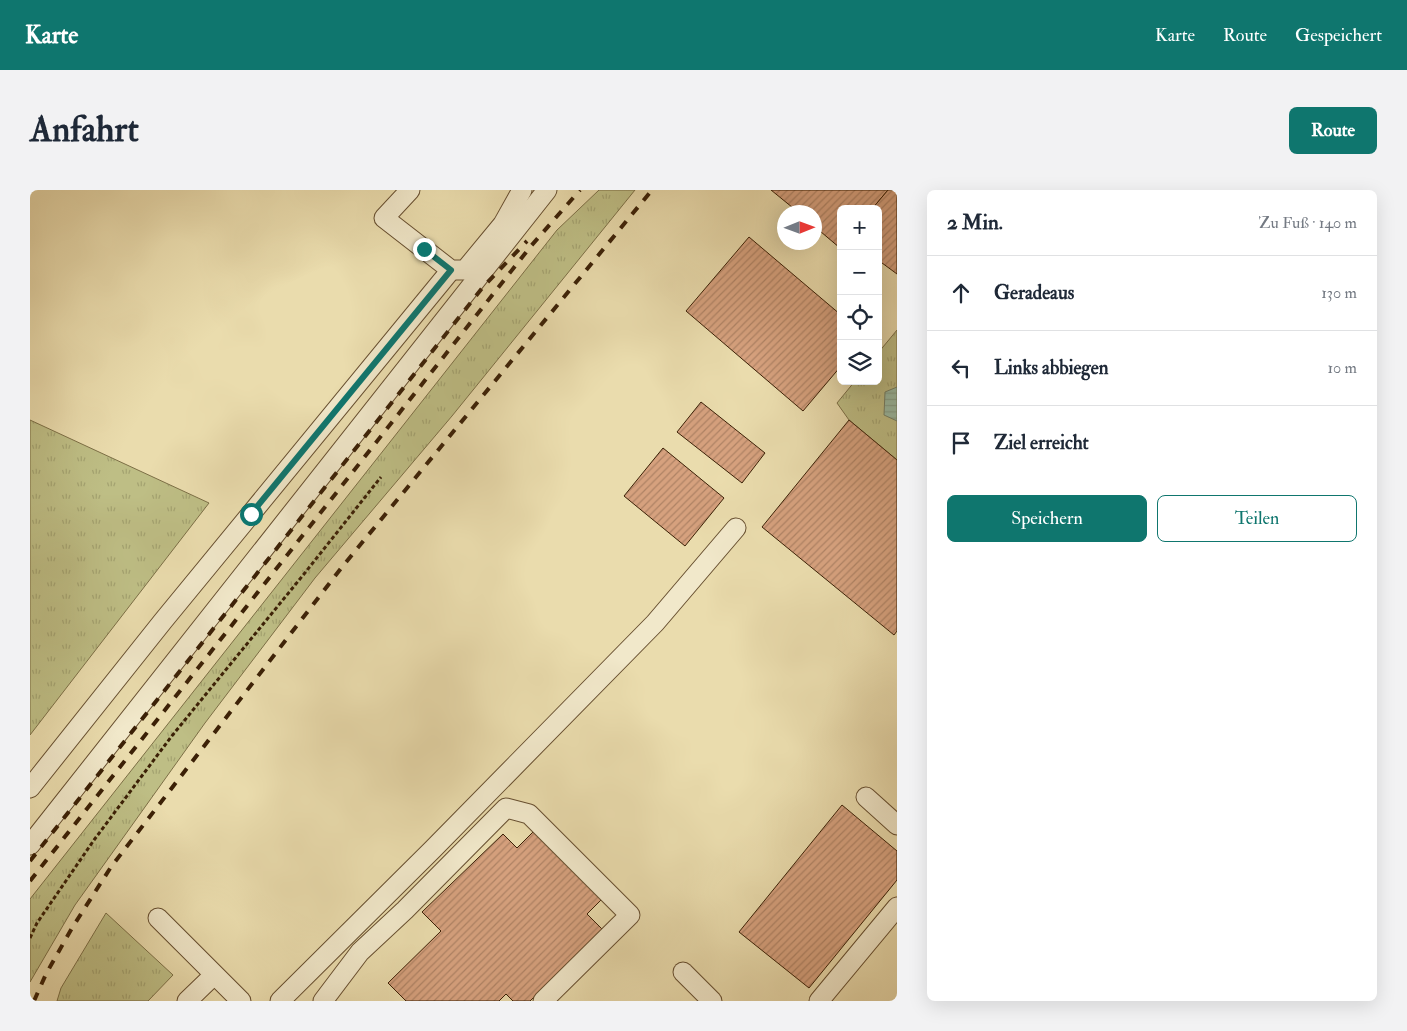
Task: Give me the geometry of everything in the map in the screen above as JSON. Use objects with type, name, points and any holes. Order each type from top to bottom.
[{"type":"street","points":[[410,190],[384,218],[451,270],[466,270],[504,224],[522,190]]},
{"type":"street","points":[[30,845],[547,190]]},
{"type":"street","points":[[30,788],[451,270]]},
{"type":"street","points":[[280,1001],[433,849],[655,623],[736,528]]},
{"type":"street","points":[[866,797],[897,824]]},
{"type":"street","points":[[323,1001],[360,952],[406,910],[506,808],[529,814],[630,915],[543,1001]]},
{"type":"street","points":[[818,1001],[897,907]]},
{"type":"street","points":[[158,918],[241,1001]]},
{"type":"street","points":[[683,972],[712,1001]]},
{"type":"street","points":[[187,1001],[214,975]]},
{"type":"path","points":[[30,938],[37,924],[94,840],[171,737],[381,477]]},
{"type":"green space","points":[[599,190],[635,190],[452,416],[315,578],[205,723],[75,905],[30,982],[30,899],[557,230]]},
{"type":"green space","points":[[897,330],[897,460],[849,420],[837,403],[852,385],[882,385],[882,348]]},
{"type":"green space","points":[[30,420],[209,503],[30,735]]},
{"type":"green space","points":[[106,913],[173,975],[148,1001],[57,1001],[61,988]]},
{"type":"shaded area","points":[[897,387],[897,421],[884,415],[885,392]]},
{"type":"building","points":[[771,190],[888,190],[875,205],[837,205],[837,245],[822,233],[822,205],[789,205]]},
{"type":"building","points":[[888,190],[897,190],[897,274],[882,263],[882,205],[875,205]]},
{"type":"building","points":[[749,237],[837,312],[837,371],[803,411],[686,311]]},
{"type":"building","points":[[701,402],[765,453],[742,483],[677,432]]},
{"type":"building","points":[[849,420],[897,460],[897,631],[894,635],[762,527]]},
{"type":"building","points":[[663,448],[724,498],[685,546],[624,496]]},
{"type":"building","points":[[842,805],[897,851],[897,880],[809,988],[739,932]]},
{"type":"building","points":[[534,831],[601,900],[587,914],[603,930],[530,1001],[513,1001],[506,994],[499,1001],[406,1001],[388,983],[441,931],[422,912],[503,834],[517,848]]},
{"type":"railway","points":[[30,881],[531,246],[580,190]]},
{"type":"railway","points":[[34,1001],[46,974],[72,928],[111,867],[342,567],[652,190]]},
{"type":"railway","points":[[30,861],[483,287],[527,241]]},
{"type":"route","points":[[251,514],[451,270],[424,249]]}]
